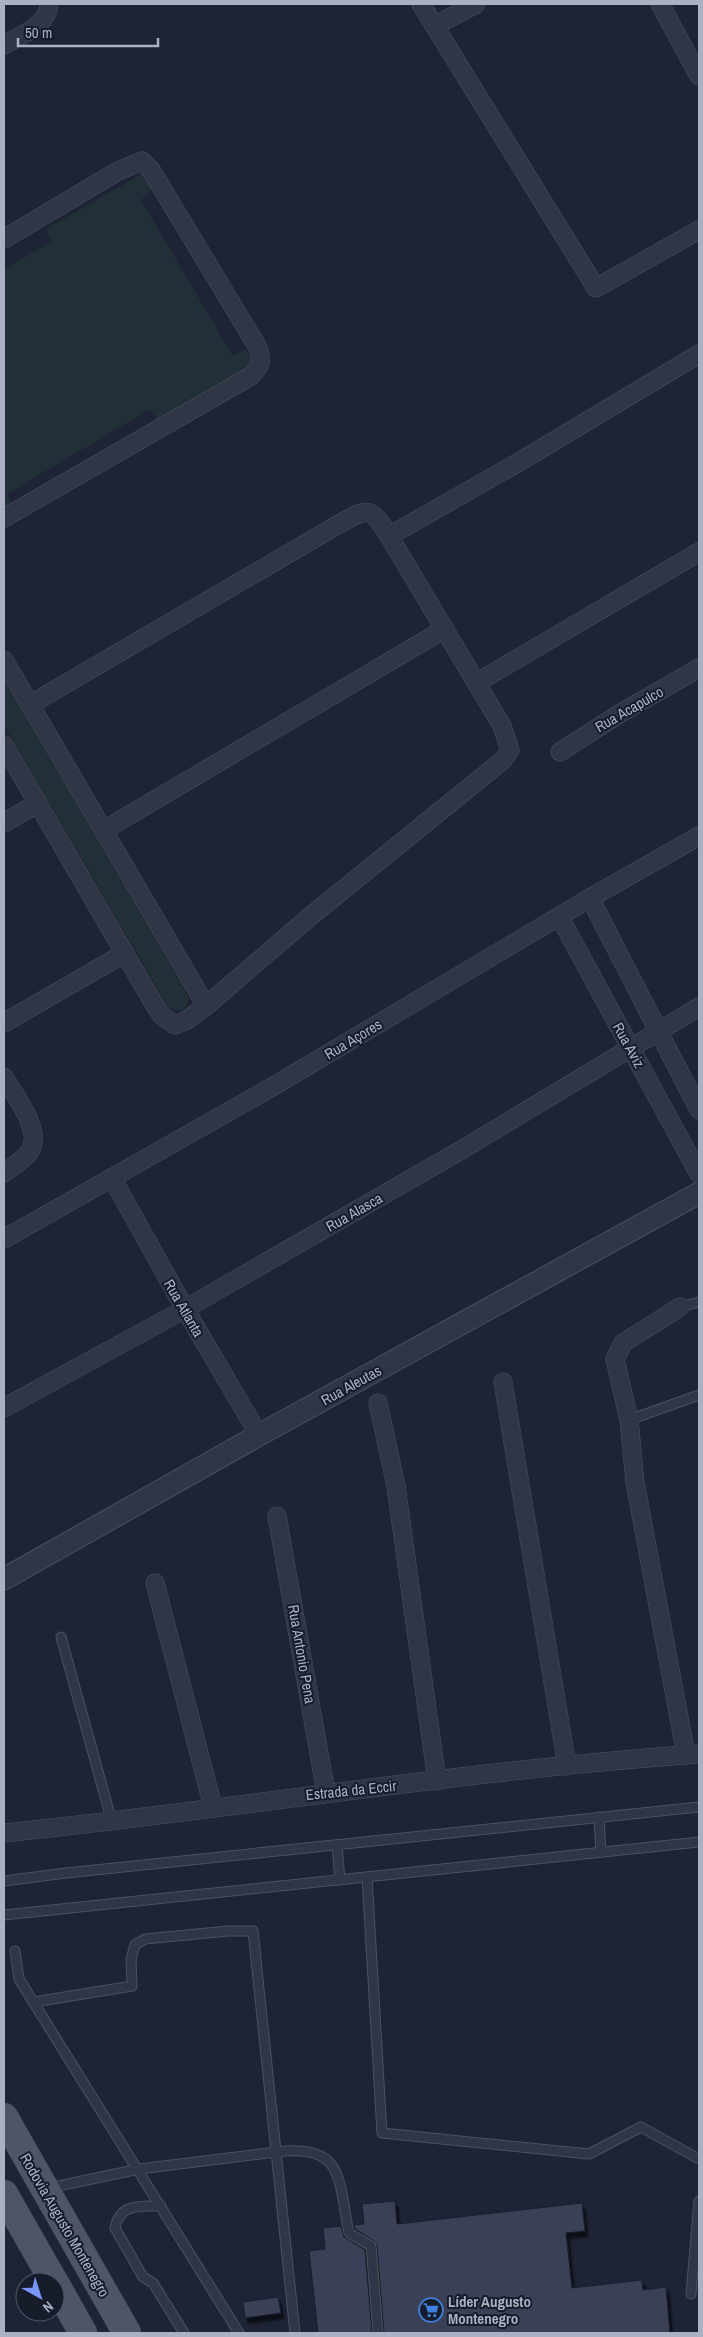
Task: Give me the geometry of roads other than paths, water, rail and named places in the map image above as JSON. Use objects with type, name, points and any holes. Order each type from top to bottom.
[{"type":"main road","name":"Rodovia Augusto Montenegro","points":[[4,2117],[127,2333]]},
{"type":"main road","points":[[4,2194],[49,2272]]},
{"type":"main road","points":[[65,2300],[84,2333]]},
{"type":"street","points":[[4,45],[43,20],[48,13],[49,4]]},
{"type":"street","points":[[420,4],[596,288],[699,230]]},
{"type":"street","points":[[434,26],[476,4]]},
{"type":"street","points":[[660,4],[699,76]]},
{"type":"street","points":[[4,239],[118,171],[142,161],[152,170],[262,357],[258,369],[250,376],[4,518]]},
{"type":"street","points":[[389,536],[520,462],[699,354]]},
{"type":"street","points":[[4,745],[154,1004],[168,1022],[172,1024],[181,1023],[206,1006],[312,915],[508,755],[510,745],[502,726],[443,630],[389,536],[373,514],[367,511],[361,512],[31,704]]},
{"type":"street","points":[[476,683],[699,552]]},
{"type":"street","points":[[104,830],[443,630]]},
{"type":"street","points":[[4,660],[206,1006]]},
{"type":"street","name":"Rua Acapulco","points":[[560,752],[619,714],[699,668]]},
{"type":"street","points":[[4,823],[38,803]]},
{"type":"street","name":"Rua Açores","points":[[4,1239],[272,1088],[559,916],[699,836]]},
{"type":"street","points":[[590,898],[699,1110]]},
{"type":"street","name":"Rua Aviz","points":[[559,916],[699,1174]]},
{"type":"street","points":[[4,1023],[125,953]]},
{"type":"street","name":"Rua Alasca","points":[[4,1408],[185,1309],[463,1149],[699,1007]]},
{"type":"street","points":[[4,1077],[31,1125],[34,1143],[23,1159],[4,1174]]},
{"type":"street","name":"Rua Atlanta","points":[[112,1178],[259,1436]]},
{"type":"street","name":"Rua Aleutas","points":[[4,1579],[699,1193]]},
{"type":"street","points":[[680,1307],[623,1343],[615,1359],[629,1420],[635,1482],[693,1754]]},
{"type":"street","points":[[503,1382],[567,1766]]},
{"type":"street","points":[[378,1403],[396,1486],[437,1781]]},
{"type":"street","name":"Rua Antonio Pena","points":[[277,1516],[326,1793]]},
{"type":"street","points":[[155,1584],[212,1807]]},
{"type":"street","name":"Estrada da Eccir","points":[[4,1833],[112,1822],[326,1793],[693,1754]]},
{"type":"lane","points":[[680,1307],[699,1302]]},
{"type":"lane","points":[[629,1420],[699,1395]]},
{"type":"lane","points":[[61,1637],[112,1822]]},
{"type":"lane","points":[[4,1881],[699,1807]]},
{"type":"lane","points":[[599,1817],[601,1852]]},
{"type":"lane","points":[[4,1915],[699,1842]]},
{"type":"lane","points":[[337,1845],[340,1880]]},
{"type":"lane","points":[[367,1877],[382,2133],[589,2154],[641,2127],[699,2159]]},
{"type":"lane","points":[[34,2002],[132,1986],[131,1959],[135,1946],[145,1939],[228,1931],[253,1931],[295,2333]]},
{"type":"lane","points":[[15,1951],[19,1979],[239,2333]]},
{"type":"lane","points":[[45,2189],[138,2169],[299,2149],[321,2155],[336,2171],[349,2234],[371,2246],[378,2333]]},
{"type":"lane","points":[[691,2294],[699,2201]]},
{"type":"lane","points":[[161,2206],[131,2207],[123,2212],[115,2228],[144,2277],[153,2283],[184,2333]]},
{"type":"place","name":"Líder Augusto Montenegro","points":[[431,2310]]}]
